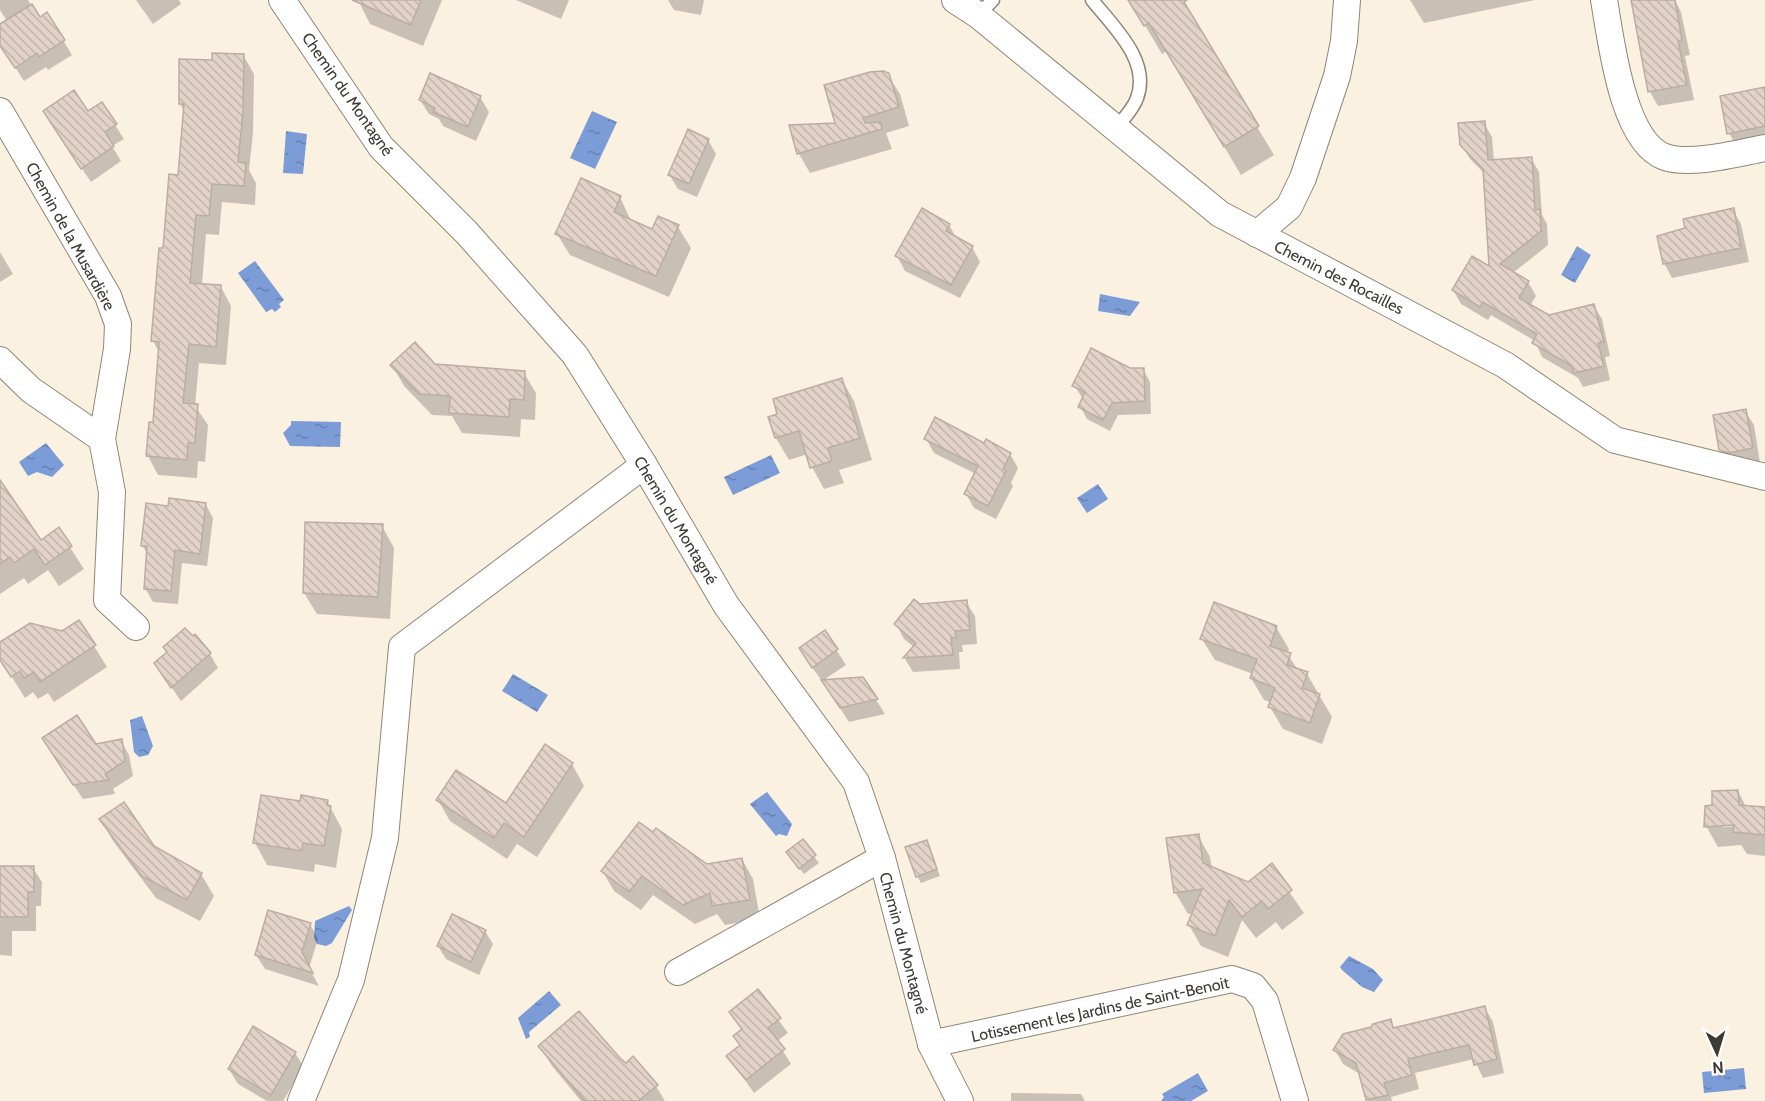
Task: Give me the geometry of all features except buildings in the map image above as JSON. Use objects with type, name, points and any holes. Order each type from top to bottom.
[{"type":"street","name":"Chemin du Montagné","points":[[282,0],[381,147],[467,233],[575,355],[644,465],[726,605],[855,782],[882,858],[931,1044],[960,1101]]},
{"type":"street","name":"Chemin des Rocailles","points":[[955,0],[986,8],[1116,129],[1220,214],[1505,365],[1615,440],[1765,477]]},
{"type":"street","points":[[1257,234],[1289,207],[1303,178],[1337,76],[1344,41],[1347,0]]},
{"type":"street","points":[[1604,0],[1618,76],[1641,136],[1651,148],[1666,157],[1694,160],[1765,148]]},
{"type":"street","name":"Chemin de la Musardière","points":[[0,111],[108,296],[118,324],[117,349],[102,439],[112,492],[107,600],[136,627]]},
{"type":"street","points":[[0,360],[31,390],[102,439]]},
{"type":"street","points":[[301,1101],[351,980],[384,838],[402,647],[644,465]]},
{"type":"street","points":[[678,972],[882,858]]},
{"type":"street","name":"Lotissement les Jardins de Saint-Benoit","points":[[931,1044],[1232,979],[1253,986],[1265,1001],[1295,1101]]},
{"type":"lane","points":[[1092,0],[1131,50],[1141,78],[1137,99],[1116,129]]},
{"type":"water","points":[[592,111],[617,122],[595,169],[570,158]]},
{"type":"water","points":[[286,131],[307,134],[303,174],[283,173]]},
{"type":"water","points":[[1577,246],[1591,255],[1575,283],[1561,275]]},
{"type":"water","points":[[255,261],[284,300],[275,312],[272,309],[266,312],[238,273]]},
{"type":"water","points":[[1100,294],[1140,302],[1130,316],[1098,311]]},
{"type":"water","points":[[291,421],[341,422],[340,447],[290,446],[283,433],[291,425]]},
{"type":"water","points":[[46,443],[64,465],[52,477],[37,472],[28,476],[19,462]]},
{"type":"water","points":[[771,455],[780,473],[733,495],[724,477]]},
{"type":"water","points":[[1098,484],[1108,499],[1087,513],[1077,498]]},
{"type":"water","points":[[513,674],[548,695],[537,712],[502,691]]},
{"type":"water","points":[[142,716],[153,746],[148,755],[139,757],[134,752],[130,720]]},
{"type":"water","points":[[767,792],[792,824],[787,836],[779,834],[776,836],[750,804]]},
{"type":"water","points":[[349,906],[352,910],[332,943],[326,946],[317,944],[314,938],[315,921]]},
{"type":"water","points":[[1349,956],[1373,969],[1383,980],[1374,992],[1362,987],[1342,970],[1340,967]]},
{"type":"water","points":[[549,991],[561,1005],[529,1032],[530,1037],[526,1039],[518,1018]]},
{"type":"water","points":[[1744,1068],[1746,1089],[1704,1093],[1702,1072]]},
{"type":"water","points":[[1198,1073],[1208,1091],[1191,1101],[1161,1101],[1164,1097],[1162,1094]]}]
